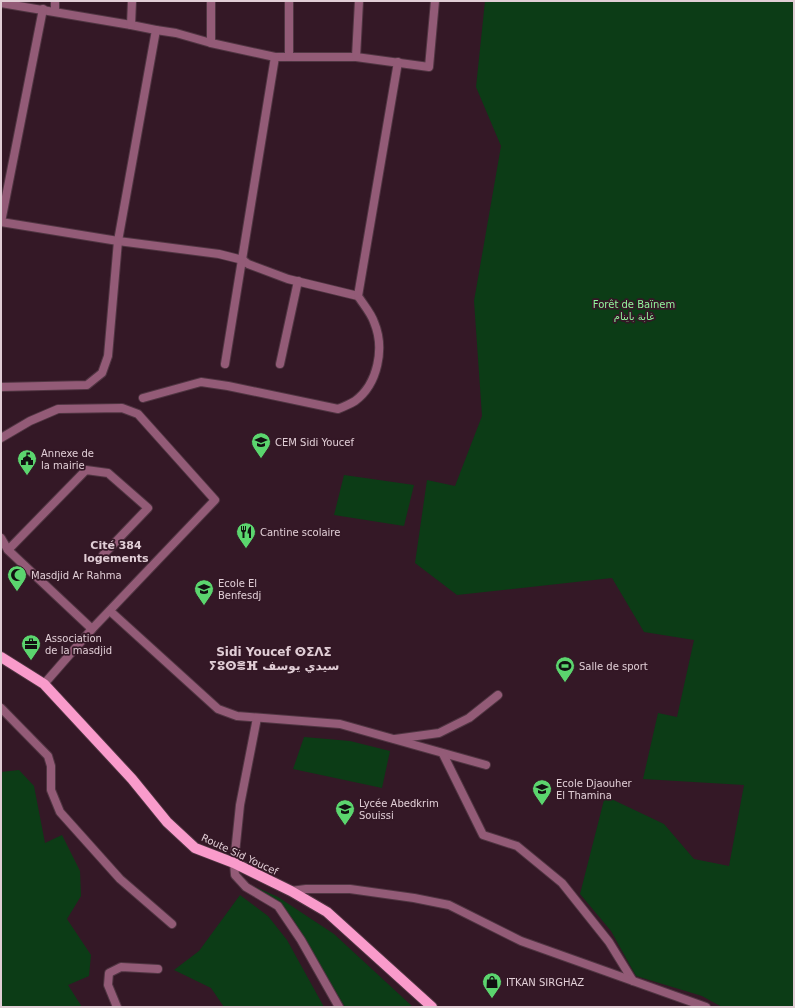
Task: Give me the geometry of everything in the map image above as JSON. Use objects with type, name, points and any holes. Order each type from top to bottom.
[{"type":"main road","name":"Route Sid Youcef","points":[[1,657],[44,684],[132,779],[167,822],[195,848],[234,863],[291,891],[327,912],[432,1007]]},
{"type":"street","points":[[55,1],[55,11]]},
{"type":"street","points":[[131,25],[132,1]]},
{"type":"street","points":[[211,1],[211,43]]},
{"type":"street","points":[[289,1],[289,57]]},
{"type":"street","points":[[356,57],[359,1]]},
{"type":"street","points":[[1,3],[55,11],[176,33],[211,43],[275,57],[356,57],[430,67],[435,1]]},
{"type":"street","points":[[43,9],[1,222],[118,241],[219,254],[243,260],[248,264],[298,281],[358,296],[375,322],[380,342],[378,364],[368,387],[355,401],[338,409],[228,386],[201,382],[143,398]]},
{"type":"street","points":[[1,387],[87,385],[102,373],[108,356],[118,241],[156,30]]},
{"type":"street","points":[[225,364],[275,57]]},
{"type":"street","points":[[358,296],[398,62]]},
{"type":"street","points":[[280,364],[298,281]]},
{"type":"street","points":[[1,438],[30,421],[58,409],[122,408],[138,414],[215,500],[92,629],[44,684]]},
{"type":"street","points":[[8,550],[86,470],[108,473],[148,508],[103,555]]},
{"type":"street","points":[[1,538],[8,550],[92,629]]},
{"type":"street","points":[[110,611],[218,709],[237,716],[340,724],[486,765]]},
{"type":"street","points":[[391,739],[439,733],[469,718],[498,695]]},
{"type":"street","points":[[1,708],[48,756],[51,766],[51,790],[60,812],[120,878],[172,924]]},
{"type":"street","points":[[257,718],[240,805],[234,863],[236,875],[246,887],[278,906],[301,940],[339,1007]]},
{"type":"street","points":[[443,754],[483,835],[517,846],[562,883],[609,942],[633,981]]},
{"type":"street","points":[[291,891],[350,889],[414,898],[449,905],[521,941],[706,1007]]},
{"type":"street","points":[[117,1007],[108,985],[109,973],[121,967],[158,969]]},
{"type":"green space","name":"Forêt de Baïnem غابة باينام","points":[[485,1],[794,1],[794,1007],[722,1007],[702,996],[636,976],[611,931],[580,894],[605,796],[664,824],[694,859],[729,866],[744,785],[643,779],[658,713],[677,717],[694,640],[644,632],[612,578],[457,595],[415,563],[427,480],[455,486],[482,416],[474,301],[501,146],[476,87]]},
{"type":"green space","points":[[344,475],[414,485],[404,526],[334,515]]},
{"type":"green space","points":[[304,737],[350,741],[390,751],[382,788],[293,769]]},
{"type":"green space","points":[[19,770],[34,786],[45,843],[62,835],[80,871],[81,896],[67,919],[91,955],[89,976],[68,985],[82,1007],[1,1007],[1,772]]},
{"type":"green space","points":[[249,884],[278,897],[334,934],[413,1007],[345,1007],[293,919],[276,903]]},
{"type":"green space","points":[[240,895],[268,916],[287,940],[324,1007],[224,1007],[211,988],[174,970],[199,951]]},
{"type":"place","name":"CEM Sidi Youcef","points":[[261,459]]},
{"type":"place","name":"Annexe de la mairie","points":[[27,476]]},
{"type":"place","name":"Cantine scolaire","points":[[246,549]]},
{"type":"place","name":"Masdjid Ar Rahma","points":[[17,592]]},
{"type":"place","name":"Ecole El Benfesdj","points":[[204,606]]},
{"type":"place","name":"Association de la masdjid","points":[[31,661]]},
{"type":"place","name":"Salle de sport","points":[[565,683]]},
{"type":"place","name":"Ecole Djaouher El Thamina","points":[[542,806]]},
{"type":"place","name":"Lycée Abedkrim Souissi","points":[[345,826]]},
{"type":"place","name":"ITKAN SIRGHAZ","points":[[492,999]]},
{"type":"district","name":"Cité 384 logements","points":[[116,551]]},
{"type":"district","name":"Sidi Youcef ⵙⵉⴷⵉ ⵢⵓⵙⴻⴼ سيدي يوسف","points":[[274,659]]}]
